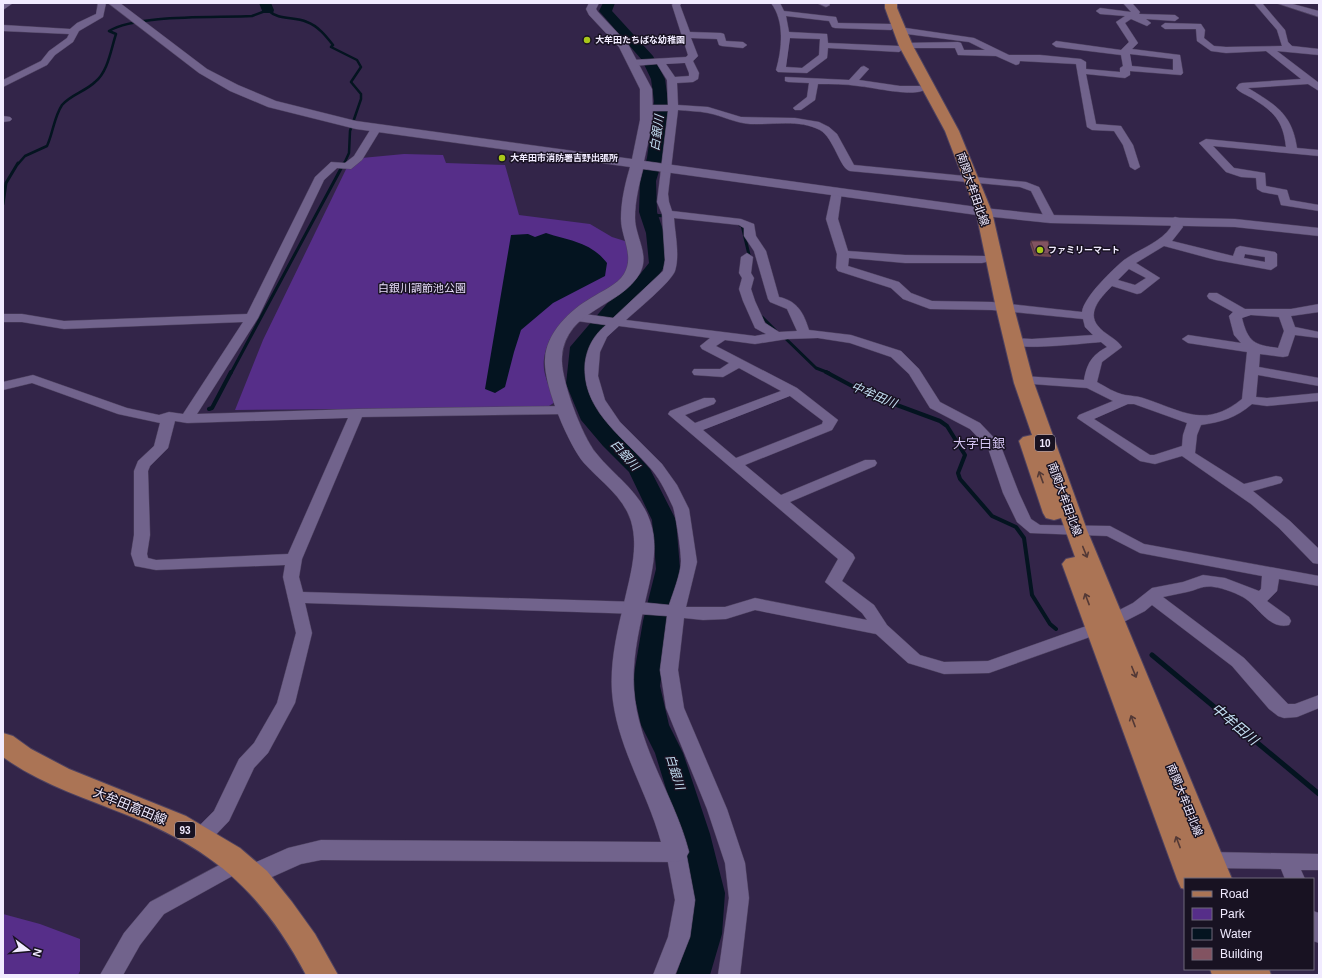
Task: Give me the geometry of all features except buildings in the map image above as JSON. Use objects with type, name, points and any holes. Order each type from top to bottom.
[{"type":"main road","name":"南関大牟田北線","points":[[882,3],[920,89],[944,133],[978,211],[999,307],[1012,383],[1040,475],[1068,530]]},
{"type":"main road","name":"南関大牟田北線","points":[[891,3],[898,38],[952,131],[965,179]]},
{"type":"main road","name":"南関大牟田北線","points":[[978,211],[982,259],[1013,342],[1068,530],[1105,624],[1213,870]]},
{"type":"main road","name":"南関大牟田北線","points":[[1105,624],[1192,878]]},
{"type":"main road","name":"大牟田高田線","points":[[3,743],[26,760],[52,775],[160,816],[230,856],[245,869],[280,909],[310,952],[322,975]]},
{"type":"street","points":[[3,7],[9,3]]},
{"type":"street","points":[[3,84],[44,63],[52,53],[70,40],[75,32],[74,30],[80,25],[100,15],[102,3]]},
{"type":"street","points":[[113,3],[203,71],[234,88],[272,104],[296,111],[376,129],[978,211],[1050,219],[1235,222],[1319,232]]},
{"type":"street","points":[[594,3],[591,9],[593,14],[621,42],[646,89],[649,108],[640,165],[628,221],[636,255],[636,263],[632,274],[622,286],[589,306],[581,317],[565,329],[556,344],[553,358],[554,373],[576,436],[588,455],[615,481],[628,498],[641,520],[645,536],[644,561],[636,608],[624,653],[623,693],[636,748],[668,823],[676,852],[685,900],[679,937],[664,975]]},
{"type":"street","points":[[632,63],[688,60],[693,56],[676,5],[678,3]]},
{"type":"street","points":[[775,3],[780,7],[785,23],[786,53],[781,70],[804,71],[824,56],[824,36],[786,35]]},
{"type":"street","points":[[1081,71],[1125,75],[1126,68],[1128,68],[1125,52],[1126,49],[1134,43],[1120,22],[1133,16],[1136,12],[1127,3]]},
{"type":"street","points":[[1258,3],[1281,30],[1284,42],[1289,48]]},
{"type":"street","points":[[1280,3],[1319,14]]},
{"type":"street","points":[[1100,11],[1133,16],[1175,18]]},
{"type":"street","points":[[781,13],[833,19],[835,24],[898,38],[958,45],[961,53],[998,53]]},
{"type":"street","points":[[1133,16],[1147,23]]},
{"type":"street","points":[[1165,26],[1198,26],[1201,30],[1200,39],[1211,48],[1234,51],[1289,48],[1319,52]]},
{"type":"street","points":[[3,28],[75,32]]},
{"type":"street","points":[[686,35],[721,36],[722,43],[743,45]]},
{"type":"street","points":[[823,45],[898,38],[971,40],[1009,58],[1040,58],[1081,62],[1081,71],[1092,127],[1117,128],[1128,146],[1135,167]]},
{"type":"street","points":[[1056,44],[1176,56],[1178,73],[1128,68]]},
{"type":"street","points":[[1269,49],[1319,88]]},
{"type":"street","points":[[672,80],[693,79],[694,73],[688,60]]},
{"type":"street","points":[[657,62],[672,80],[671,108],[664,169],[663,202],[668,216],[671,260],[669,272],[602,335],[593,352],[591,376],[598,400],[615,425],[657,468],[670,485],[681,509],[689,562],[673,612],[669,670],[676,708],[717,809],[735,863],[739,898],[728,975]]},
{"type":"street","points":[[851,83],[864,69]]},
{"type":"street","points":[[781,79],[851,83],[900,89],[920,89]]},
{"type":"street","points":[[798,108],[812,98],[814,81]]},
{"type":"street","points":[[1292,150],[1288,127],[1282,119],[1267,104],[1241,88],[1242,86],[1310,81]]},
{"type":"street","points":[[649,108],[708,110],[740,120],[772,119],[810,124],[824,128],[834,138],[850,168],[1022,184],[1035,189],[1050,219]]},
{"type":"street","points":[[187,420],[252,318],[319,179],[335,164],[347,167],[358,158],[376,129]]},
{"type":"street","points":[[1319,153],[1225,142],[1204,143],[1213,149],[1230,170],[1261,175],[1262,187],[1266,190],[1283,192],[1285,204],[1319,208]]},
{"type":"street","points":[[837,191],[832,219],[843,254],[842,268],[895,285],[908,296],[930,305],[999,307],[1088,316]]},
{"type":"street","points":[[668,216],[741,222],[750,226],[750,236],[760,251],[774,300],[787,302],[792,307],[800,321],[804,334]]},
{"type":"street","points":[[1090,384],[1093,363],[1098,357],[1115,347],[1091,327],[1088,316],[1089,305],[1109,281],[1128,263],[1170,237],[1177,227],[1175,220]]},
{"type":"street","points":[[1163,242],[1206,255],[1218,256],[1238,261]]},
{"type":"street","points":[[843,254],[906,259],[982,259]]},
{"type":"street","points":[[747,257],[745,273],[748,278],[745,289],[749,301],[760,325],[781,336]]},
{"type":"street","points":[[1109,281],[1137,290],[1158,274],[1128,263]]},
{"type":"street","points":[[1213,296],[1242,312],[1284,313],[1319,308]]},
{"type":"street","points":[[1242,312],[1235,316],[1240,335],[1254,348]]},
{"type":"street","points":[[1188,339],[1283,353],[1290,330],[1284,313]]},
{"type":"street","points":[[581,317],[755,340],[804,334],[832,335],[851,339],[896,354],[914,372],[935,405],[974,426],[995,447],[1010,493],[1025,522],[1036,530],[1110,531],[1140,548],[1319,581]]},
{"type":"street","points":[[3,318],[22,318],[64,324],[252,318]]},
{"type":"street","points":[[1290,330],[1318,335]]},
{"type":"street","points":[[722,336],[706,346],[792,391],[831,420],[827,427],[734,464]]},
{"type":"street","points":[[1013,342],[1032,343],[1106,340],[1124,337]]},
{"type":"street","points":[[1023,380],[1090,384],[1112,397],[1126,400],[1136,400],[1195,421],[1220,418],[1238,410],[1249,400],[1254,348]]},
{"type":"street","points":[[700,372],[723,373],[739,363]]},
{"type":"street","points":[[1252,370],[1319,382]]},
{"type":"street","points":[[3,386],[33,379],[124,411],[160,419],[169,416],[187,420],[357,413],[567,410]]},
{"type":"street","points":[[693,430],[792,391]]},
{"type":"street","points":[[1249,400],[1267,402],[1319,397]]},
{"type":"street","points":[[1126,400],[1084,418],[1145,458],[1155,460],[1188,449]]},
{"type":"street","points":[[709,401],[675,414],[847,558],[833,582],[868,609],[881,629],[914,659],[944,668],[989,667],[1105,624],[1139,607],[1158,592],[1187,587],[1203,580],[1219,582],[1260,598],[1267,594],[1271,587],[1270,573]]},
{"type":"street","points":[[200,838],[222,816],[246,764],[261,748],[286,703],[304,634],[291,577],[294,559],[357,413]]},
{"type":"street","points":[[169,416],[161,448],[143,464],[142,535],[139,554],[141,562],[156,565],[294,559]]},
{"type":"street","points":[[1195,421],[1190,435],[1188,454],[1198,462],[1242,489],[1319,559]]},
{"type":"street","points":[[780,501],[870,463]]},
{"type":"street","points":[[1242,489],[1276,480]]},
{"type":"street","points":[[1252,595],[1266,610],[1283,621]]},
{"type":"street","points":[[295,597],[636,608],[703,614],[726,613],[755,604],[881,629]]},
{"type":"street","points":[[1152,597],[1238,662],[1267,695],[1284,711],[1297,710],[1319,701]]},
{"type":"street","points":[[111,975],[132,939],[157,908],[245,869],[297,855],[321,850],[676,852]]},
{"type":"street","points":[[1213,870],[1291,870],[1319,862]]},
{"type":"street","points":[[1314,922],[1319,934]]},
{"type":"green space","name":"白銀川調節池公園","points":[[404,154],[443,155],[446,163],[505,165],[519,215],[590,224],[612,237],[628,242],[630,266],[623,279],[550,339],[544,357],[544,371],[555,402],[549,406],[511,408],[235,410],[263,340],[351,159]]},
{"type":"green space","points":[[3,914],[40,924],[80,939],[80,971],[78,975],[3,975]]},
{"type":"water","points":[[546,233],[580,243],[601,256],[607,263],[605,276],[553,303],[521,330],[505,387],[495,393],[485,389],[511,235],[528,234],[535,237]]},
{"type":"waterway","points":[[265,3],[268,10]]},
{"type":"waterway","name":"白銀川","points":[[609,3],[605,11],[648,59],[658,79],[661,101],[659,129],[655,158],[648,181],[648,212],[655,233],[658,263],[644,282],[618,303],[580,347],[576,384],[589,415],[611,441],[639,469],[664,520],[668,569],[656,621],[646,686],[655,725],[669,753],[695,834],[709,893],[706,934],[693,975]]},
{"type":"waterway","points":[[18,164],[25,156],[47,146],[57,115],[62,105],[69,98],[91,85],[99,78],[106,66],[116,34],[109,31],[121,26],[157,19],[252,16],[268,10],[277,16],[302,20],[315,26],[333,45],[331,47],[357,60],[361,67],[351,82],[361,94],[361,99],[350,131],[349,153],[344,164]]},
{"type":"waterway","points":[[3,204],[6,183],[18,163]]},
{"type":"waterway","points":[[231,373],[344,163]]},
{"type":"waterway","name":"中牟田川","points":[[649,215],[666,216]]},
{"type":"waterway","name":"中牟田川","points":[[740,225],[742,225],[750,259]]},
{"type":"waterway","name":"中牟田川","points":[[762,317],[775,330]]},
{"type":"waterway","name":"中牟田川","points":[[782,335],[816,368],[829,373]]},
{"type":"waterway","points":[[209,409],[212,408],[231,372]]},
{"type":"waterway","name":"中牟田川","points":[[826,372],[867,394],[940,421],[947,426],[965,455],[958,473],[960,479],[992,516],[1016,527],[1024,538],[1032,595],[1050,624],[1056,629]]},
{"type":"waterway","name":"中牟田川","points":[[1152,655],[1319,794]]},
{"type":"place","name":"大牟田たちばな幼稚園","points":[[587,40]]},
{"type":"place","name":"大牟田市消防署吉野出張所","points":[[502,158]]},
{"type":"place","name":"ファミリーマート","points":[[1040,250]]},
{"type":"district","name":"大字白銀","points":[[979,443]]}]
